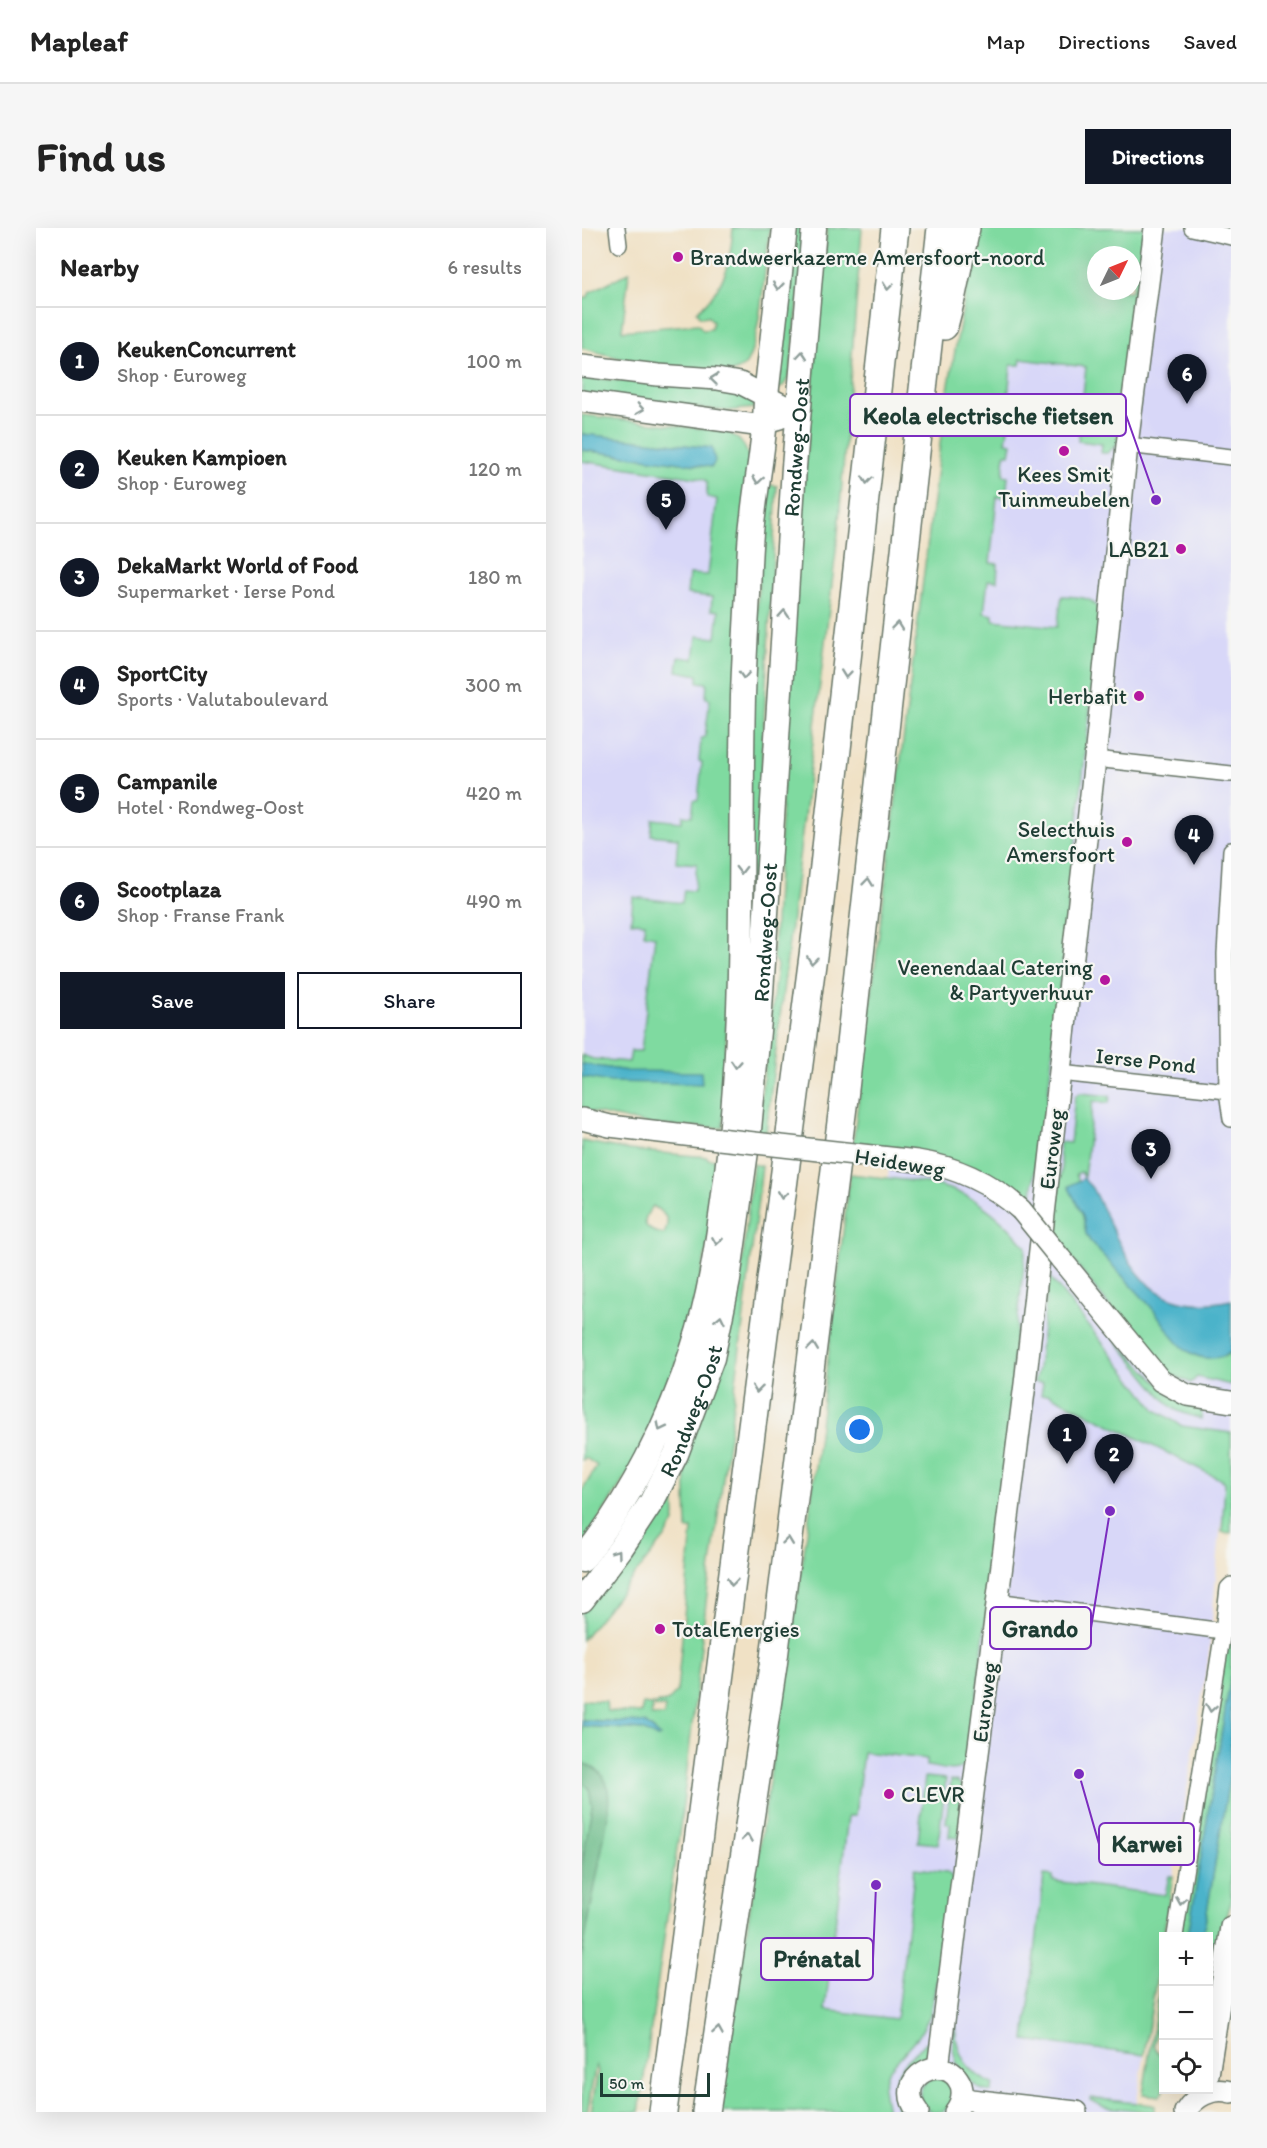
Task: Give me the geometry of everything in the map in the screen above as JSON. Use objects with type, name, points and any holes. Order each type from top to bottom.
[{"type":"highway","points":[[663,2112],[821,892],[895,228]]},
{"type":"highway","points":[[706,2112],[776,1642],[844,1098],[941,228]]},
{"type":"highway","points":[[920,411],[952,295],[966,228]]},
{"type":"main road","name":"Rondweg-Oost","points":[[582,1560],[614,1515],[634,1481],[673,1404],[697,1335],[709,1289],[718,1233],[732,1128],[740,997],[743,694],[752,519],[766,422],[766,396],[785,228]]},
{"type":"main road","name":"Rondweg-Oost","points":[[582,1600],[621,1548],[652,1501],[676,1454],[712,1358],[728,1280],[748,1142],[760,1009],[798,413],[814,228]]},
{"type":"street","points":[[617,228],[619,245]]},
{"type":"street","name":"Euroweg","points":[[938,2068],[954,1956],[1024,1384],[1095,759],[1127,445],[1155,228]]},
{"type":"street","points":[[1192,228],[1231,237]]},
{"type":"street","points":[[582,366],[740,383],[798,413]]},
{"type":"street","points":[[582,401],[755,425],[798,413]]},
{"type":"street","points":[[1127,445],[1231,457]]},
{"type":"street","points":[[1095,759],[1231,774]]},
{"type":"street","points":[[1231,850],[1225,954],[1231,1119]]},
{"type":"street","name":"Ierse Pond","points":[[1060,1073],[1229,1089]]},
{"type":"street","name":"Heideweg","points":[[582,1119],[610,1126],[916,1161],[943,1166],[975,1177],[1002,1194],[1021,1210],[1161,1381],[1187,1395],[1231,1402]]},
{"type":"street","points":[[1176,1932],[1228,1588],[1231,1585]]},
{"type":"street","points":[[996,1601],[1223,1630]]},
{"type":"street","points":[[1213,2025],[1231,1928]]},
{"type":"street","points":[[918,2112],[910,2099],[912,2085],[919,2074],[931,2068],[952,2073],[957,2078],[962,2091],[958,2105],[1076,2112]]},
{"type":"street","points":[[1213,2089],[1231,2092]]},
{"type":"street","points":[[1185,2112],[1200,2094]]},
{"type":"shaded area","points":[[1011,228],[1231,228],[1231,1459],[1220,1532],[1209,1652],[1164,1932],[1159,1932],[1159,1963],[1135,2112],[767,2112]]},
{"type":"shaded area","points":[[582,450],[745,468],[723,1085],[582,1075]]},
{"type":"green space","points":[[733,228],[770,228],[755,340],[743,367],[729,373],[630,361],[582,348],[582,300],[588,297],[590,292],[629,272],[622,331],[698,324],[703,330],[711,329],[713,322],[708,316],[701,317],[697,312],[714,293],[725,274]]},
{"type":"green space","points":[[793,228],[806,228],[791,369],[785,383],[778,389]]},
{"type":"green space","points":[[827,228],[862,228],[838,534],[766,1133],[757,1131],[777,965],[773,958],[795,575]]},
{"type":"green space","points":[[977,228],[1150,228],[1141,287],[1141,246],[1087,246],[1087,300],[1139,300],[1117,445],[1107,453],[1101,453],[1102,444],[1078,441],[1086,367],[1021,359],[1020,365],[1011,365],[1008,398],[1016,399],[1014,421],[1009,421],[1006,442],[1012,443],[1010,454],[1005,454],[1003,475],[1008,476],[1006,498],[997,497],[990,563],[998,564],[997,581],[988,580],[984,613],[993,615],[993,620],[1057,627],[1062,596],[1087,599],[1096,605],[1100,618],[1042,1148],[1036,1159],[1031,1204],[932,1154],[853,1143],[944,412]]},
{"type":"green space","points":[[582,377],[732,391],[754,402],[754,408],[726,411],[582,394]]},
{"type":"green space","points":[[582,415],[725,431],[742,443],[750,462],[723,1128],[652,1125],[582,1110],[582,1077],[590,1078],[627,1071],[582,1064],[582,1055],[593,1059],[629,1062],[631,1051],[641,1051],[655,936],[644,934],[645,923],[631,922],[633,897],[682,903],[684,890],[694,891],[697,864],[676,862],[678,838],[651,835],[653,819],[682,822],[683,815],[692,816],[694,800],[698,800],[702,762],[699,761],[701,738],[705,737],[710,699],[706,698],[707,683],[698,682],[698,675],[677,671],[679,657],[694,659],[697,636],[716,638],[719,611],[711,610],[712,597],[687,594],[689,574],[708,575],[717,499],[707,497],[707,482],[704,479],[582,461],[582,450],[711,467],[712,448],[582,434]]},
{"type":"green space","points":[[764,484],[777,486],[762,755],[763,787],[745,1053],[749,752]]},
{"type":"green space","points":[[1080,1093],[1110,1096],[1109,1103],[1093,1101],[1084,1177],[1081,1172],[1076,1174],[1079,1181],[1069,1186],[1083,1216],[1086,1234],[1151,1306],[1175,1338],[1224,1357],[1231,1352],[1231,1385],[1197,1377],[1191,1383],[1159,1369],[1054,1236],[1062,1166],[1059,1153],[1060,1142],[1070,1143],[1075,1096]]},
{"type":"green space","points":[[582,1141],[628,1150],[707,1157],[716,1160],[709,1239],[687,1340],[633,1466],[582,1545],[582,1491],[597,1466],[586,1458],[582,1460]],"holes":[[[653,1206],[667,1221],[664,1234],[652,1231],[646,1225],[646,1217]]]},
{"type":"green space","points":[[753,1164],[762,1166],[731,1422],[707,1594],[682,1813],[639,2112],[591,2112],[598,2071],[596,2064],[587,2112],[582,2112],[582,1726],[656,1732],[645,1723],[582,1720],[582,1700],[606,1701],[607,1711],[641,1713],[643,1704],[653,1704],[651,1716],[664,1716],[665,1707],[655,1707],[655,1704],[667,1702],[677,1692],[692,1529],[687,1529],[685,1457],[741,1275]]},
{"type":"green space","points":[[850,1174],[927,1183],[967,1196],[1006,1224],[1026,1247],[1012,1370],[1014,1383],[969,1760],[961,1768],[950,1770],[927,1766],[927,1759],[863,1752],[855,1816],[848,1816],[825,2010],[896,2019],[915,1868],[947,1872],[953,1878],[945,1956],[936,1983],[930,2015],[919,2036],[888,2071],[883,2088],[887,2112],[719,2112],[808,1526]]},
{"type":"green space","points":[[1049,1276],[1156,1410],[1182,1426],[1231,1433],[1231,1533],[1222,1532],[1224,1481],[1048,1394],[1041,1395],[1043,1383],[1034,1382],[1038,1368]]},
{"type":"green space","points":[[1112,1336],[1169,1394],[1202,1411],[1201,1419],[1178,1411],[1168,1404]]},
{"type":"green space","points":[[673,1476],[675,1516],[667,1535],[582,1640],[582,1611]]},
{"type":"green space","points":[[1231,1603],[1231,1675],[1189,1932],[1180,1932]]},
{"type":"green space","points":[[582,1763],[592,1767],[603,1777],[607,1784],[609,1798],[608,1816],[582,1956],[582,1865],[592,1805],[589,1788],[582,1782]]},
{"type":"green space","points":[[1231,1767],[1231,1902],[1217,1952],[1213,1951],[1213,1932],[1204,1932]]},
{"type":"green space","points":[[925,1777],[946,1779],[938,1844],[918,1842]]},
{"type":"green space","points":[[951,1780],[958,1782],[964,1788],[959,1838],[949,1837],[950,1824],[946,1823]]},
{"type":"green space","points":[[1044,1875],[1053,1876],[1053,1881],[1165,1895],[1169,1876],[1173,1876],[1164,1932],[1159,1932],[1159,1962],[1144,2055],[1025,2040]]},
{"type":"green space","points":[[1159,1992],[1159,2012],[1154,2045],[1159,2054],[1159,2094],[1161,2094],[1160,2096],[1143,2094]]},
{"type":"green space","points":[[954,2025],[959,2049],[965,2062],[980,2077],[993,2084],[991,2092],[973,2084],[959,2066],[953,2050]]},
{"type":"green space","points":[[933,2034],[931,2054],[903,2088],[900,2112],[898,2112],[894,2098],[896,2076]]},
{"type":"green space","points":[[937,2078],[949,2083],[954,2095],[949,2107],[937,2112],[925,2107],[920,2095],[925,2083]]},
{"type":"green space","points":[[1091,2098],[1153,2105],[1155,2106],[1154,2112],[1104,2107]]},
{"type":"water","points":[[582,434],[712,448],[715,461],[712,467],[582,450]]},
{"type":"water","points":[[582,1064],[627,1071],[701,1072],[702,1084],[609,1082],[582,1077]]},
{"type":"water","points":[[1084,1178],[1092,1188],[1127,1257],[1140,1276],[1156,1290],[1176,1300],[1200,1304],[1231,1300],[1231,1352],[1222,1357],[1206,1358],[1185,1349],[1151,1307],[1090,1241],[1086,1234],[1083,1216],[1069,1188]]},
{"type":"water","points":[[1231,1675],[1231,1767],[1204,1932],[1189,1932]]},
{"type":"water","points":[[582,1720],[645,1723],[660,1736],[657,1738],[643,1730],[582,1726]]},
{"type":"place","name":"Brandweerkazerne Amersfoort-noord","points":[[678,257]]},
{"type":"place","name":"Scootplaza","points":[[1187,404]]},
{"type":"place","name":"Kees Smit Tuinmeubelen","points":[[1064,451]]},
{"type":"place","name":"Keola electrische fietsen","points":[[1156,500]]},
{"type":"place","name":"Campanile","points":[[666,530]]},
{"type":"place","name":"LAB21","points":[[1181,549]]},
{"type":"place","name":"Herbafit","points":[[1139,696]]},
{"type":"place","name":"Selecthuis Amersfoort","points":[[1127,842]]},
{"type":"place","name":"SportCity","points":[[1194,865]]},
{"type":"place","name":"Veenendaal Catering & Partyverhuur","points":[[1105,980]]},
{"type":"place","name":"DekaMarkt World of Food","points":[[1151,1179]]},
{"type":"place","name":"KeukenConcurrent","points":[[1067,1464]]},
{"type":"place","name":"Keuken Kampioen","points":[[1114,1484]]},
{"type":"place","name":"Grando","points":[[1110,1511]]},
{"type":"place","name":"TotalEnergies","points":[[660,1629]]},
{"type":"place","name":"Karwei","points":[[1079,1774]]},
{"type":"place","name":"CLEVR","points":[[889,1794]]},
{"type":"place","name":"Prénatal","points":[[876,1885]]}]
